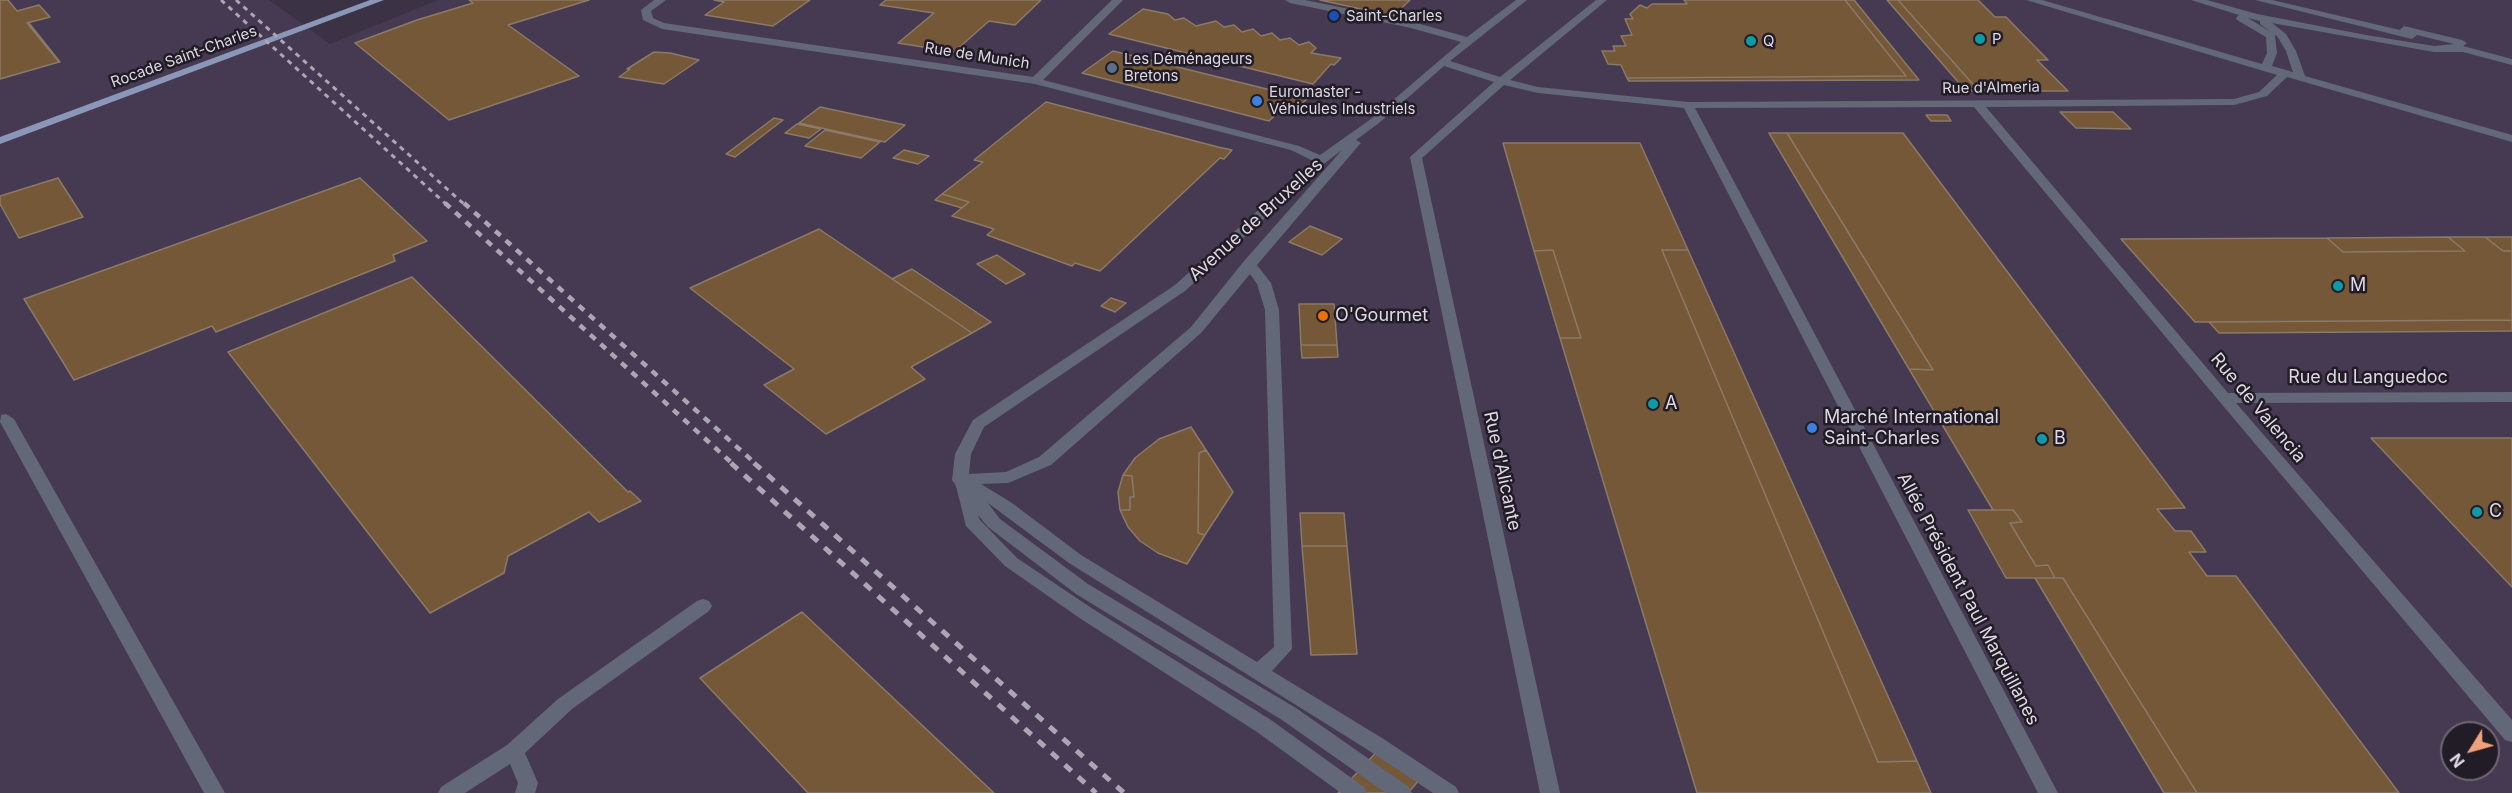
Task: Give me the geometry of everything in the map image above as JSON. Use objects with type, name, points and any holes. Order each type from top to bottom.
[{"type":"main road","name":"Rocade Saint-Charles","points":[[342,11],[365,0]]},
{"type":"main road","name":"Rocade Saint-Charles","points":[[0,141],[342,11],[379,0]]},
{"type":"main road","name":"Rocade Saint-Charles","points":[[0,136],[196,66]]},
{"type":"street","name":"Rue de Munich","points":[[660,0],[646,10],[648,20],[662,26],[896,58],[1035,81],[1295,148],[1321,160]]},
{"type":"street","points":[[1035,81],[1118,0]]},
{"type":"street","points":[[1290,0],[1413,25],[1469,41]]},
{"type":"street","name":"Avenue de Bruxelles","points":[[960,480],[963,454],[978,424],[1180,288],[1321,160],[1375,121],[1442,62],[1522,0]]},
{"type":"street","points":[[1502,81],[1602,0]]},
{"type":"street","points":[[2031,0],[2512,139]]},
{"type":"street","points":[[2196,0],[2256,17],[2434,49],[2466,49]]},
{"type":"street","points":[[2260,0],[2512,62]]},
{"type":"street","points":[[2285,0],[2512,54]]},
{"type":"street","points":[[2228,10],[2271,36],[2272,53],[2266,68]]},
{"type":"street","points":[[2256,17],[2281,34],[2291,51],[2300,78]]},
{"type":"street","name":"Rue d'Almeria","points":[[1442,62],[1538,90],[1688,105],[2234,102],[2263,94],[2285,74]]},
{"type":"street","name":"Rue d'Alicante","points":[[1502,81],[1416,157],[1550,793]]},
{"type":"street","name":"Rue de Valencia","points":[[1978,104],[2224,398],[2512,734]]},
{"type":"street","name":"Allée Président Paul Marquillanes","points":[[1688,105],[2048,793]]},
{"type":"street","points":[[960,480],[1008,477],[1045,461],[1196,330],[1249,264],[1375,121]]},
{"type":"street","points":[[1249,264],[1264,284],[1272,310],[1283,649],[1259,672]]},
{"type":"street","name":"Rue du Languedoc","points":[[2224,398],[2512,397]]},
{"type":"street","points":[[6,420],[215,793]]},
{"type":"street","points":[[960,480],[1006,507],[1075,559],[1376,744],[1449,793]]},
{"type":"street","points":[[960,480],[972,522],[1011,562],[1087,614],[1264,726],[1357,793]]},
{"type":"street","points":[[960,480],[994,523],[1082,589],[1289,714],[1402,793]]},
{"type":"street","points":[[448,793],[514,750],[565,704],[703,606]]},
{"type":"street","points":[[514,750],[528,783],[525,793]]},
{"type":"shaded area","name":"Saint-Charles","points":[[0,0],[269,0],[330,44],[438,0],[2512,0],[2512,793],[0,793]]},
{"type":"building","points":[[0,0],[8,0],[17,11],[39,5],[50,17],[27,23],[59,62],[0,79]]},
{"type":"building","points":[[469,0],[589,0],[508,25],[579,76],[449,120],[355,43],[417,20],[473,3]]},
{"type":"building","points":[[714,0],[810,0],[773,26],[705,15],[724,2]]},
{"type":"building","points":[[886,0],[1041,0],[1015,25],[989,21],[954,52],[898,43],[934,13],[880,5]]},
{"type":"building","points":[[1320,0],[1410,0],[1393,16]]},
{"type":"building","name":"Q","points":[[1684,0],[1845,0],[1906,76],[1627,78],[1621,65],[1608,64],[1602,51],[1615,51],[1613,46],[1626,46],[1621,36],[1632,35],[1625,19],[1633,19],[1630,14],[1640,5],[1647,8],[1652,4],[1687,4]]},
{"type":"building","points":[[1845,0],[1854,0],[1919,80],[1629,81],[1627,78],[1906,76]]},
{"type":"building","points":[[1887,0],[1898,0],[1979,91],[1966,91]]},
{"type":"building","name":"P","points":[[1898,0],[1978,0],[1995,17],[2006,17],[2048,60],[2037,60],[2068,91],[1979,91]]},
{"type":"building","points":[[1143,9],[1168,14],[1175,20],[1184,18],[1196,26],[1216,21],[1224,27],[1234,25],[1242,32],[1253,29],[1261,36],[1272,33],[1280,40],[1290,38],[1299,45],[1309,42],[1316,48],[1311,53],[1341,58],[1334,65],[1331,64],[1313,84],[1109,34]]},
{"type":"building","points":[[27,23],[29,23],[60,62],[59,62]]},
{"type":"building","points":[[1113,51],[1307,99],[1296,109],[1284,107],[1269,121],[1082,73]]},
{"type":"building","points":[[654,52],[670,53],[699,60],[664,84],[619,77],[630,69],[627,69]]},
{"type":"building","points":[[1046,102],[1232,150],[1224,159],[1220,158],[1100,271],[1075,263],[1072,266],[987,235],[994,229],[952,216],[969,202],[942,194],[983,162],[974,160]]},
{"type":"building","points":[[820,107],[905,125],[885,142],[799,123]]},
{"type":"building","points":[[2060,112],[2113,112],[2131,129],[2076,128]]},
{"type":"building","points":[[1926,115],[1947,115],[1951,121],[1931,121]]},
{"type":"building","points":[[774,118],[783,120],[735,157],[726,154]]},
{"type":"building","points":[[797,124],[821,129],[809,138],[785,133]]},
{"type":"building","points":[[825,130],[880,142],[861,158],[805,146]]},
{"type":"building","points":[[1769,133],[1787,133],[1933,370],[1909,369]]},
{"type":"building","name":"B","points":[[1787,133],[1903,133],[2185,508],[2157,509],[2175,531],[2191,531],[2206,552],[2189,552],[2207,576],[2236,576],[2399,793],[2197,793],[2063,578],[2055,578],[2048,565],[2036,566],[2010,523],[2022,522],[2013,510],[1993,510],[1909,369],[1933,370]]},
{"type":"building","name":"A","points":[[1503,143],[1640,143],[1688,250],[1662,250],[1878,762],[1917,761],[1931,793],[1697,793],[1560,338],[1581,338],[1553,250],[1534,251]]},
{"type":"building","points":[[904,150],[929,156],[918,164],[893,158]]},
{"type":"building","points":[[58,178],[83,217],[19,238],[0,204],[0,196]]},
{"type":"building","points":[[360,178],[427,241],[393,255],[395,261],[216,332],[212,326],[74,380],[24,299]]},
{"type":"building","points":[[942,194],[969,202],[962,208],[935,200]]},
{"type":"building","points":[[1310,226],[1342,239],[1322,255],[1289,242]]},
{"type":"building","points":[[819,229],[972,333],[911,367],[925,379],[826,434],[764,385],[794,369],[690,288]]},
{"type":"building","points":[[2448,237],[2465,251],[2343,252],[2327,238]]},
{"type":"building","name":"M","points":[[2448,237],[2485,237],[2503,251],[2512,251],[2512,320],[2195,322],[2121,239],[2327,238],[2343,252],[2465,251]]},
{"type":"building","points":[[2485,237],[2512,237],[2512,251],[2503,251]]},
{"type":"building","points":[[1553,250],[1581,338],[1560,338],[1534,251]]},
{"type":"building","points":[[1662,250],[1688,250],[1917,761],[1878,762]]},
{"type":"building","points":[[997,255],[1025,274],[1006,284],[977,264]]},
{"type":"building","points":[[912,269],[991,322],[972,333],[892,279]]},
{"type":"building","points":[[412,277],[628,492],[630,491],[641,501],[599,522],[589,512],[508,556],[504,573],[430,613],[228,352]]},
{"type":"building","points":[[1111,298],[1126,303],[1115,312],[1101,306]]},
{"type":"building","points":[[1299,304],[1334,304],[1337,345],[1301,345]]},
{"type":"building","points":[[2512,320],[2512,331],[2219,333],[2209,322]]},
{"type":"building","points":[[1301,345],[1337,345],[1338,357],[1302,358]]},
{"type":"building","points":[[1191,427],[1206,450],[1199,453],[1198,533],[1205,535],[1187,564],[1158,553],[1140,541],[1128,527],[1120,510],[1130,510],[1130,497],[1134,497],[1132,476],[1123,475],[1135,458],[1159,439]]},
{"type":"building","name":"C","points":[[2371,438],[2512,438],[2512,587]]},
{"type":"building","points":[[1206,450],[1233,492],[1205,535],[1198,533],[1199,453]]},
{"type":"building","points":[[1123,475],[1132,476],[1134,497],[1130,497],[1130,510],[1120,510],[1118,492]]},
{"type":"building","points":[[1968,510],[2013,510],[2022,522],[2010,523],[2036,566],[2048,565],[2055,578],[2006,578]]},
{"type":"building","points":[[1300,513],[1344,513],[1347,546],[1302,546]]},
{"type":"building","points":[[1302,546],[1347,546],[1357,654],[1311,655]]},
{"type":"building","points":[[2035,578],[2063,578],[2197,793],[2164,793]]},
{"type":"building","points":[[802,612],[994,793],[808,793],[700,678]]},
{"type":"building","points":[[1385,743],[1427,771],[1408,793],[1338,793]]},
{"type":"railway","points":[[221,0],[447,205]]},
{"type":"railway","points":[[236,0],[465,205]]},
{"type":"railway","points":[[445,203],[733,464]]},
{"type":"railway","points":[[464,203],[756,464]]},
{"type":"railway","points":[[731,463],[1096,793]]},
{"type":"railway","points":[[754,463],[1124,793]]},
{"type":"place","name":"Saint-Charles","points":[[1334,16]]},
{"type":"place","name":"P","points":[[1980,39]]},
{"type":"place","name":"Q","points":[[1751,41]]},
{"type":"place","name":"Les Déménageurs Bretons","points":[[1112,68]]},
{"type":"place","name":"Euromaster - Véhicules Industriels","points":[[1257,101]]},
{"type":"place","name":"M","points":[[2338,286]]},
{"type":"place","name":"O'Gourmet","points":[[1323,316]]},
{"type":"place","name":"A","points":[[1653,404]]},
{"type":"place","name":"Marché International Saint-Charles","points":[[1812,428]]},
{"type":"place","name":"B","points":[[2042,439]]},
{"type":"place","name":"C","points":[[2477,512]]}]
